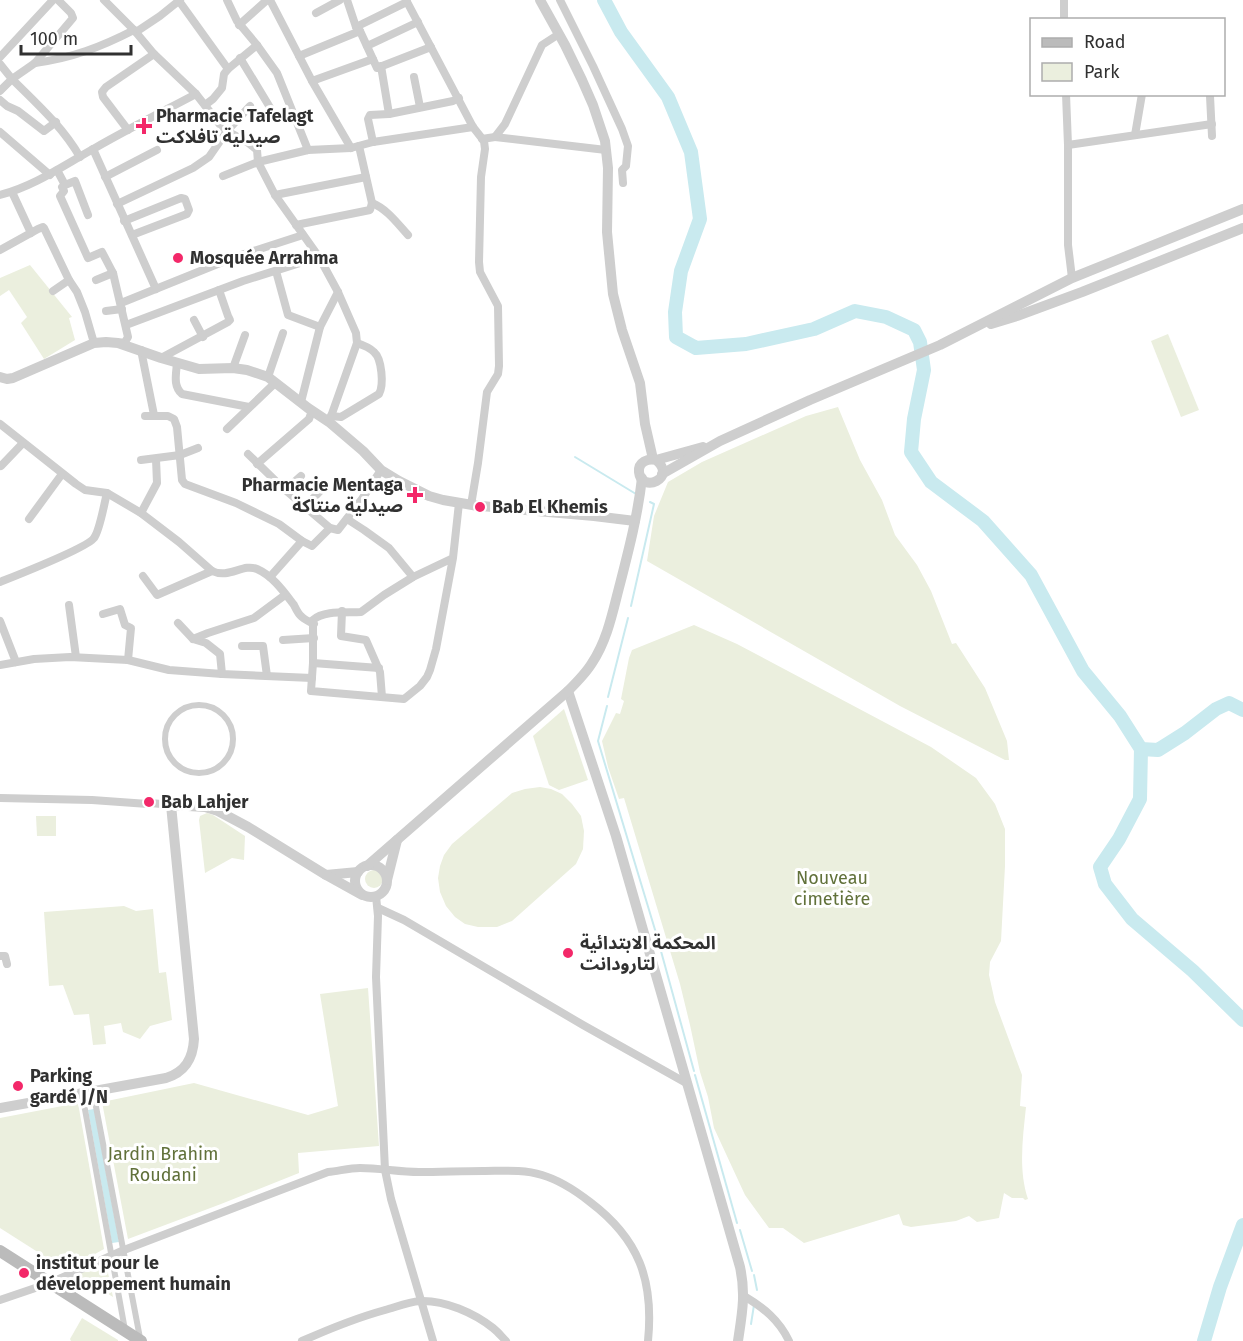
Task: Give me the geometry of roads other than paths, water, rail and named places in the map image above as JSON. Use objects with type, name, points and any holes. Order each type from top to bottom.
[{"type":"main road","points":[[0,1251],[133,1337]]},
{"type":"street","points":[[104,0],[154,54],[196,94],[216,121],[256,150],[258,162],[275,195],[319,257],[338,292],[356,333],[357,343],[330,419]]},
{"type":"street","points":[[227,0],[239,25],[257,45],[281,80],[308,150]]},
{"type":"street","points":[[239,25],[268,0],[312,81],[355,147],[366,177],[372,203],[370,210],[296,225]]},
{"type":"street","points":[[316,13],[340,0]]},
{"type":"street","points":[[347,0],[377,68],[431,47]]},
{"type":"street","points":[[540,0],[593,105],[605,141],[608,168],[607,232],[613,294],[622,330],[640,383],[645,424],[655,460],[662,466],[663,474]]},
{"type":"street","points":[[560,0],[593,66],[628,146],[626,166],[622,170],[623,183]]},
{"type":"street","points":[[1064,0],[1064,18]]},
{"type":"street","points":[[0,57],[52,1],[71,13],[73,18],[35,63],[12,79],[0,91]]},
{"type":"street","points":[[35,63],[79,54],[135,31],[179,1],[228,69]]},
{"type":"street","points":[[299,56],[358,29],[407,1],[473,127],[482,139],[485,149],[481,177],[479,262],[480,272],[498,306],[498,374],[487,392],[472,505],[453,558],[436,649],[427,678],[407,698],[402,699],[311,691],[314,663],[313,620],[318,616],[342,611],[361,612],[413,577],[453,558]]},
{"type":"street","points":[[367,46],[418,22]]},
{"type":"street","points":[[495,137],[505,124],[542,45],[559,34]]},
{"type":"street","points":[[205,105],[222,88],[224,74],[228,69],[257,45]]},
{"type":"street","points":[[128,130],[103,97],[102,92],[154,54]]},
{"type":"street","points":[[240,58],[277,119]]},
{"type":"street","points":[[312,81],[373,59]]},
{"type":"street","points":[[0,64],[56,122],[80,156]]},
{"type":"street","points":[[381,66],[389,114]]},
{"type":"street","points":[[414,77],[420,108]]},
{"type":"street","points":[[31,232],[4,192],[54,172],[196,94]]},
{"type":"street","points":[[1066,96],[1068,246],[1072,278]]},
{"type":"street","points":[[1135,135],[1142,96]]},
{"type":"street","points":[[1210,96],[1212,136]]},
{"type":"street","points":[[374,142],[369,116],[420,108],[459,98]]},
{"type":"street","points":[[0,100],[44,131],[56,122]]},
{"type":"street","points":[[117,204],[193,168],[209,157],[227,131],[250,106]]},
{"type":"street","points":[[1068,145],[1212,124]]},
{"type":"street","points":[[223,176],[258,162],[308,150],[355,147],[473,127]]},
{"type":"street","points":[[0,132],[54,172],[65,185]]},
{"type":"street","points":[[482,139],[495,137],[606,150]]},
{"type":"street","points":[[93,149],[156,289]]},
{"type":"street","points":[[105,177],[157,150]]},
{"type":"street","points":[[275,195],[366,177]]},
{"type":"street","points":[[88,215],[75,181],[62,187],[64,191],[60,196],[88,258],[102,252],[113,273],[128,337],[125,342],[118,343]]},
{"type":"street","points":[[124,221],[181,198],[185,199],[188,214],[132,235]]},
{"type":"street","points":[[372,203],[389,214],[408,235]]},
{"type":"street","points":[[639,505],[653,483],[663,474],[720,441],[940,345],[1072,278],[1243,209]]},
{"type":"street","points":[[0,250],[31,232],[41,227],[44,228],[77,292],[94,343]]},
{"type":"street","points":[[974,328],[1037,309],[1243,228]]},
{"type":"street","points":[[106,311],[235,257],[303,235]]},
{"type":"street","points":[[126,325],[219,290],[319,257]]},
{"type":"street","points":[[276,271],[288,315],[320,327]]},
{"type":"street","points":[[96,280],[113,273]]},
{"type":"street","points":[[53,291],[69,280]]},
{"type":"street","points":[[161,358],[203,337],[230,320],[219,290]]},
{"type":"street","points":[[301,402],[320,327],[338,292]]},
{"type":"street","points":[[194,320],[203,337]]},
{"type":"street","points":[[227,429],[272,380],[284,333]]},
{"type":"street","points":[[233,368],[245,335]]},
{"type":"street","points":[[0,376],[7,379],[19,376],[94,343],[106,342],[118,343],[199,369],[247,370],[272,380],[312,411],[330,419],[381,470],[429,496],[472,505],[635,521]]},
{"type":"street","points":[[330,419],[341,417],[381,391],[378,357],[372,350],[357,343]]},
{"type":"street","points":[[141,350],[154,415]]},
{"type":"street","points":[[177,363],[177,388],[182,394],[249,407]]},
{"type":"street","points":[[257,464],[309,419],[312,411]]},
{"type":"street","points":[[145,416],[168,416],[174,419],[177,427],[182,480],[185,484],[236,503],[279,524],[312,546],[330,528]]},
{"type":"street","points":[[645,424],[642,464],[639,471],[642,478],[648,483],[653,483]]},
{"type":"street","points":[[2,429],[84,490],[107,493],[141,513],[218,574],[253,568],[270,577],[302,618],[314,624]]},
{"type":"street","points":[[642,464],[647,460],[655,460],[720,441]]},
{"type":"street","points":[[2,466],[23,443]]},
{"type":"street","points":[[141,460],[180,455],[198,448]]},
{"type":"street","points":[[248,454],[330,528],[338,530],[381,470]]},
{"type":"street","points":[[141,513],[157,483],[156,459]]},
{"type":"street","points":[[29,519],[62,474]]},
{"type":"street","points":[[283,488],[301,476]]},
{"type":"street","points":[[362,895],[355,884],[355,878],[363,869],[568,691],[593,662],[613,612],[639,505],[642,478]]},
{"type":"street","points":[[306,506],[322,489]]},
{"type":"street","points":[[0,582],[92,541],[107,493]]},
{"type":"street","points":[[347,519],[389,548],[413,577]]},
{"type":"street","points":[[270,577],[302,541]]},
{"type":"street","points":[[143,576],[157,595],[212,570]]},
{"type":"street","points":[[193,639],[254,618],[285,595]]},
{"type":"street","points":[[69,605],[76,657]]},
{"type":"street","points":[[103,614],[120,609],[125,625],[130,628],[128,660]]},
{"type":"street","points":[[342,611],[341,636],[366,640],[379,668],[382,697]]},
{"type":"street","points":[[0,621],[16,662]]},
{"type":"street","points":[[178,623],[193,639],[206,643],[220,654],[222,674]]},
{"type":"street","points":[[283,640],[314,638]]},
{"type":"street","points":[[242,646],[264,647],[267,676]]},
{"type":"street","points":[[0,665],[76,657],[128,660],[169,670],[312,678]]},
{"type":"street","points":[[314,663],[379,668]]},
{"type":"street","points":[[568,691],[616,836],[741,1267],[744,1296],[738,1341]]},
{"type":"street","points":[[207,706],[218,711],[232,730],[231,753],[215,770],[203,773],[192,772],[181,768],[172,760],[165,737],[168,726],[184,709],[207,706]]},
{"type":"street","points":[[0,798],[92,800],[205,807],[218,811],[284,848],[326,875],[362,895],[371,897],[381,893],[386,883],[397,840]]},
{"type":"street","points":[[0,1108],[172,1076],[187,1065],[193,1050],[194,1039],[171,806]]},
{"type":"street","points":[[326,875],[373,866],[383,872],[386,883]]},
{"type":"street","points":[[376,896],[378,908],[376,977],[385,1170],[391,1199],[433,1341]]},
{"type":"street","points":[[378,908],[404,920],[583,1026],[688,1084]]},
{"type":"street","points":[[0,956],[5,956],[7,964]]},
{"type":"street","points":[[87,1092],[109,1173],[124,1250],[133,1337]]},
{"type":"street","points":[[87,1092],[97,1176],[112,1256],[133,1337]]},
{"type":"street","points":[[0,1300],[50,1283],[124,1250],[328,1172],[360,1168],[400,1172],[528,1172],[543,1175],[583,1197],[625,1235],[646,1278],[648,1341]]},
{"type":"street","points":[[97,1176],[109,1173]]},
{"type":"street","points":[[744,1296],[766,1311],[783,1328],[789,1341]]},
{"type":"street","points":[[303,1341],[370,1314],[421,1301],[455,1308],[475,1317],[493,1328],[506,1341]]},
{"type":"street","points":[[781,1341],[783,1328]]},
{"type":"water","points":[[94,1109],[119,1242],[112,1243],[88,1110]]},
{"type":"waterway","points":[[604,0],[621,32],[668,97],[691,152],[700,219],[681,271],[675,312],[676,337],[696,348],[746,344],[814,329],[855,311],[886,317],[914,330],[920,342],[924,370],[914,419],[911,452],[931,482],[983,521],[1031,575],[1083,671],[1120,716],[1141,749],[1140,799],[1119,839],[1100,867],[1105,884],[1132,919],[1193,971],[1243,1020]]},
{"type":"waterway","points":[[575,457],[636,494]]},
{"type":"waterway","points":[[631,606],[654,504],[650,502]]},
{"type":"waterway","points":[[608,697],[628,618]]},
{"type":"waterway","points":[[1141,749],[1158,750],[1216,709],[1229,703],[1243,710]]},
{"type":"waterway","points":[[607,706],[598,741],[656,933],[694,1071]]},
{"type":"waterway","points":[[695,1075],[737,1223]]},
{"type":"waterway","points":[[1204,1341],[1220,1287],[1243,1225]]},
{"type":"waterway","points":[[740,1230],[752,1271]]},
{"type":"waterway","points":[[754,1275],[757,1290]]},
{"type":"waterway","points":[[751,1324],[754,1305]]},
{"type":"place","name":"Pharmacie Tafelagt صيدلية تافلاكت","points":[[144,126]]},
{"type":"place","name":"Mosquée Arrahma","points":[[178,258]]},
{"type":"place","name":"Pharmacie Mentaga صيدلية منتاكة","points":[[415,495]]},
{"type":"place","name":"Bab El Khemis","points":[[480,507]]},
{"type":"place","name":"Bab Lahjer","points":[[149,802]]},
{"type":"place","name":"المحكمة الابتدائية لتارودانت","points":[[568,953]]},
{"type":"place","name":"Parking gardé J/N","points":[[18,1086]]},
{"type":"place","name":"institut pour le développement humain","points":[[24,1273]]},
{"type":"park label","name":"Nouveau cimetière","points":[[832,888]]},
{"type":"park label","name":"Jardin Brahim Roudani","points":[[163,1164]]}]
